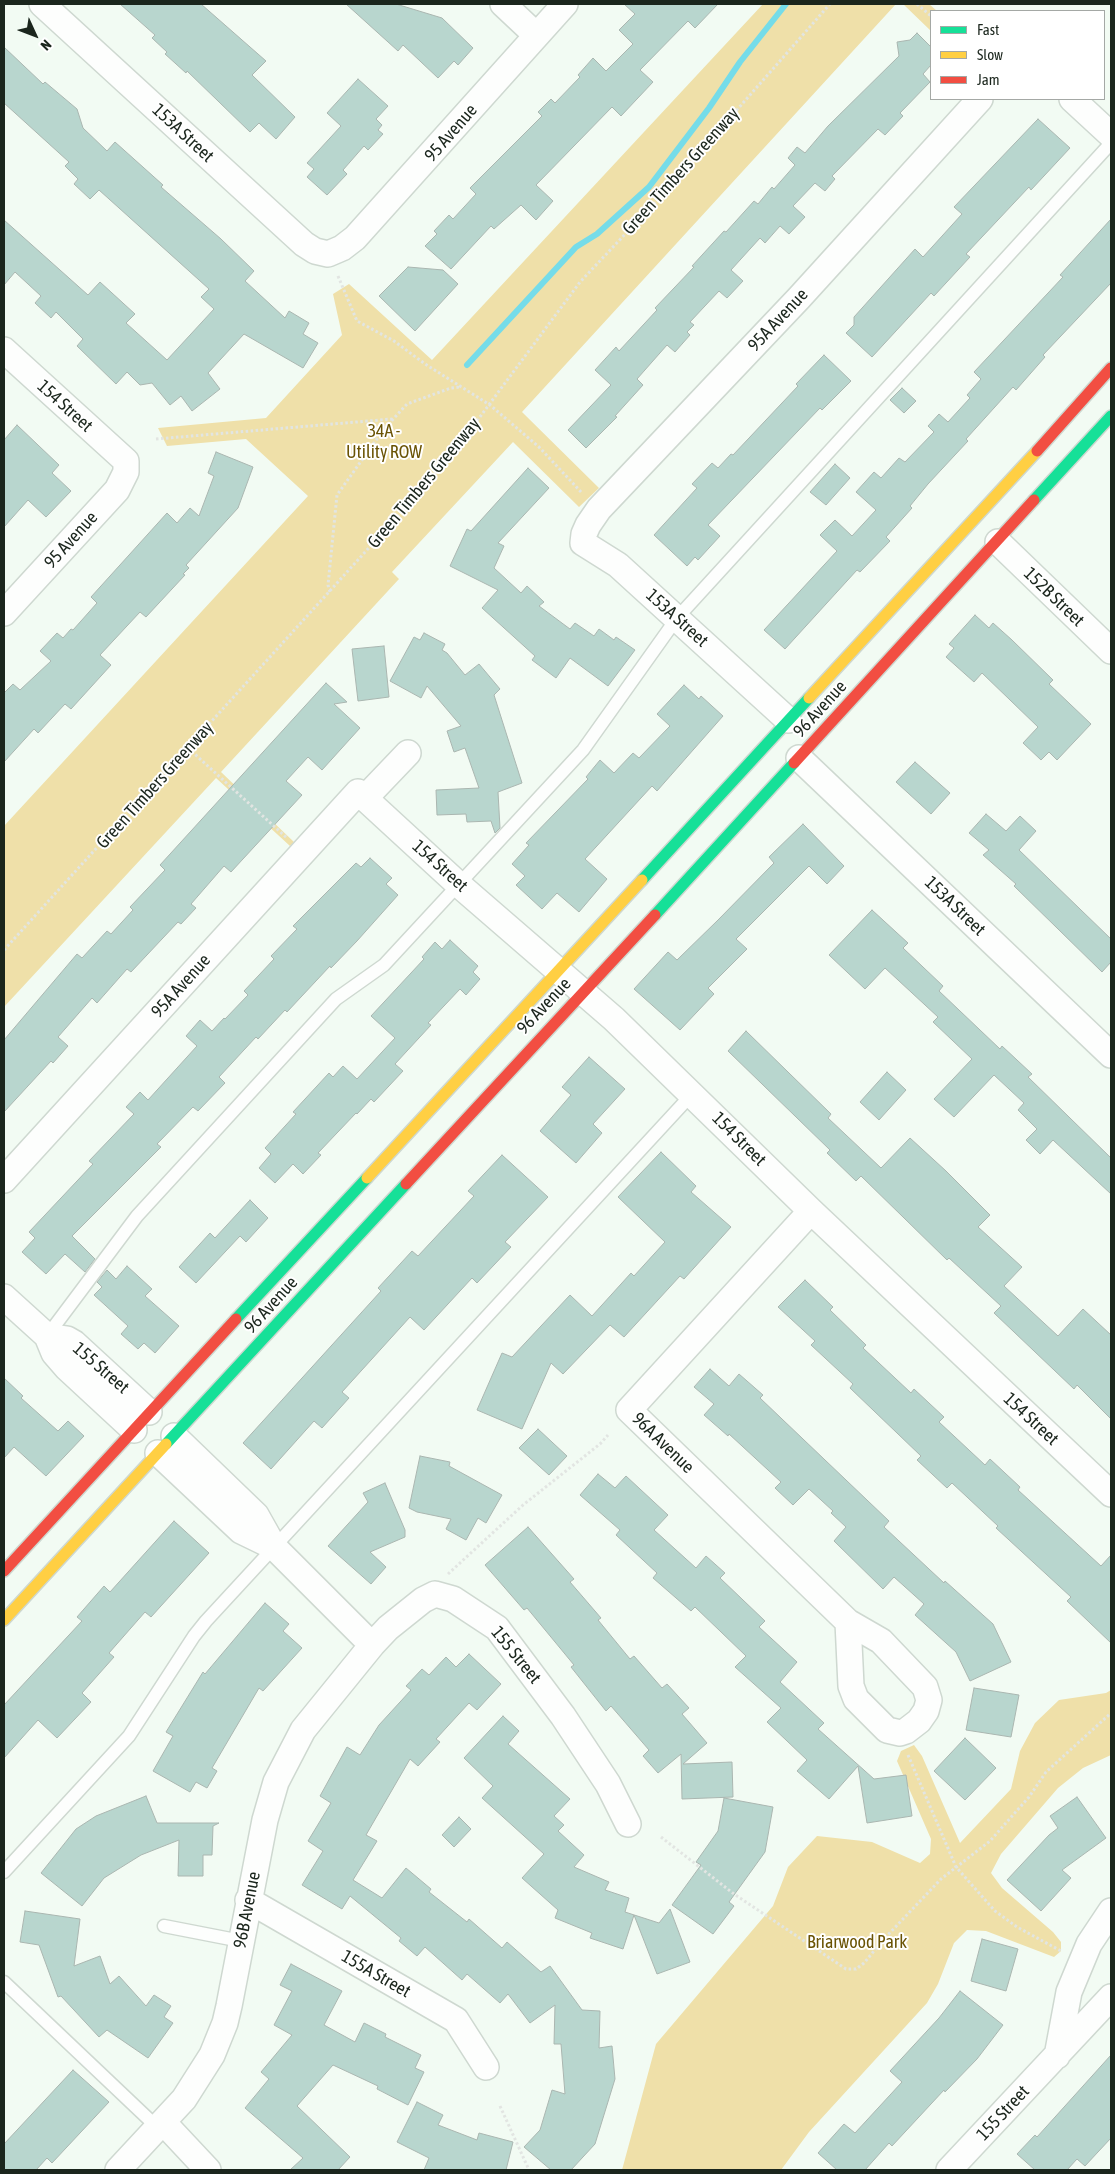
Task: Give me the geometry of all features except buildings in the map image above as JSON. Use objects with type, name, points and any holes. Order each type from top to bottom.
[{"type":"main road","name":"96 Avenue","points":[[4,1620],[156,1426],[558,969],[1001,491],[1111,368]]},
{"type":"main road","name":"96 Avenue","points":[[4,1571],[156,1426],[582,991],[799,758],[997,534],[1111,416]]},
{"type":"main road","points":[[998,508],[1001,491]]},
{"type":"street","name":"153A Street","points":[[42,4],[304,244],[333,265]]},
{"type":"street","points":[[503,4],[536,35]]},
{"type":"street","name":"95 Avenue","points":[[333,265],[342,248],[355,238],[565,4]]},
{"type":"street","name":"95A Avenue","points":[[582,544],[588,525],[599,510],[800,298],[979,100]]},
{"type":"street","points":[[1073,100],[1111,135]]},
{"type":"street","name":"154 Street","points":[[4,350],[126,461]]},
{"type":"street","name":"95 Avenue","points":[[4,613],[117,490],[126,472],[126,461]]},
{"type":"street","name":"152B Street","points":[[997,534],[1111,651]]},
{"type":"street","name":"153A Street","points":[[582,544],[618,565],[788,720]]},
{"type":"street","name":"95A Avenue","points":[[4,1180],[362,795],[408,753]]},
{"type":"street","name":"153A Street","points":[[799,758],[1111,1055]]},
{"type":"street","name":"154 Street","points":[[362,795],[458,884],[558,969],[693,1093],[811,1210],[1111,1494]]},
{"type":"street","name":"96A Avenue","points":[[811,1210],[629,1410],[848,1622]]},
{"type":"street","name":"155 Street","points":[[4,1297],[47,1336],[67,1339],[74,1343],[156,1426],[241,1531],[274,1547],[372,1645],[388,1628],[431,1595],[446,1595],[497,1628],[562,1716],[608,1784],[628,1824]]},
{"type":"street","name":"96B Avenue","points":[[118,2170],[192,2087],[219,2040],[229,2006],[248,1900],[270,1801],[282,1766],[303,1730],[372,1645]]},
{"type":"street","name":"155A Street","points":[[248,1900],[456,2020],[486,2067]]},
{"type":"street","points":[[1057,2056],[1069,1992],[1089,1944],[1111,1911]]},
{"type":"street","name":"155 Street","points":[[949,2170],[1111,1997]]},
{"type":"street","points":[[160,2125],[208,2170]]},
{"type":"lane","points":[[47,1336],[137,1216],[336,999],[384,965],[583,750],[677,618],[1111,143]]},
{"type":"lane","points":[[4,1872],[129,1736],[194,1636],[693,1093]]},
{"type":"lane","points":[[164,1926],[240,1941]]},
{"type":"lane","points":[[4,1982],[160,2125]]},
{"type":"path","name":"Green Timbers Greenway","points":[[4,950],[445,464],[580,282],[663,194],[830,4]]},
{"type":"path","points":[[917,4],[930,15]]},
{"type":"path","points":[[333,265],[358,321],[394,342],[490,405],[539,447],[586,497]]},
{"type":"path","points":[[330,592],[328,586],[337,495],[384,429],[407,404],[451,388],[460,387]]},
{"type":"path","points":[[156,439],[393,419]]},
{"type":"path","points":[[188,748],[291,842]]},
{"type":"path","points":[[448,1574],[523,1505],[600,1444],[608,1435]]},
{"type":"path","points":[[662,1837],[734,1894],[846,1969],[856,1968],[864,1963],[911,1910],[956,1867],[990,1841],[1024,1802],[1046,1772],[1111,1712]]},
{"type":"path","points":[[905,1748],[956,1867],[994,1911],[1017,1927],[1067,1955]]},
{"type":"path","points":[[500,2106],[529,2170]]},
{"type":"green space","name":"34A - Utility ROW","points":[[763,4],[896,4],[522,412],[599,488],[579,507],[513,442],[392,572],[399,579],[221,772],[294,842],[290,846],[216,778],[4,1007],[4,826],[308,496],[246,439],[167,446],[158,428],[266,418],[342,335],[333,294],[349,284],[432,360]]},
{"type":"green space","points":[[903,4],[929,4],[936,10],[930,10],[930,30]]},
{"type":"green space","name":"Briarwood Park","points":[[1111,1690],[1111,1755],[1083,1768],[1058,1788],[1001,1854],[991,1873],[1002,1888],[1053,1932],[1061,1942],[1061,1951],[1054,1957],[986,1931],[967,1930],[954,1943],[938,1984],[927,2003],[809,2132],[781,2170],[622,2170],[656,2044],[773,1906],[788,1867],[817,1836],[872,1842],[920,1863],[930,1854],[931,1839],[897,1761],[901,1751],[914,1745],[922,1756],[960,1843],[1011,1789],[1020,1751],[1035,1723],[1059,1700],[1106,1693]]},
{"type":"waterway","points":[[467,365],[576,247],[597,234],[649,187],[709,108],[740,62],[786,4]]},
{"type":"traffic: fast","points":[[1034,500],[1111,416]]},
{"type":"traffic: fast","points":[[642,880],[809,698]]},
{"type":"traffic: fast","points":[[655,915],[794,763]]},
{"type":"traffic: fast","points":[[236,1319],[367,1178]]},
{"type":"traffic: fast","points":[[166,1444],[406,1184]]},
{"type":"traffic: slow","points":[[809,698],[1037,451]]},
{"type":"traffic: slow","points":[[367,1178],[642,880]]},
{"type":"traffic: slow","points":[[4,1620],[166,1444]]},
{"type":"traffic: jam","points":[[1037,451],[1111,368]]},
{"type":"traffic: jam","points":[[794,763],[1034,500]]},
{"type":"traffic: jam","points":[[406,1184],[655,915]]},
{"type":"traffic: jam","points":[[4,1571],[236,1319]]}]
